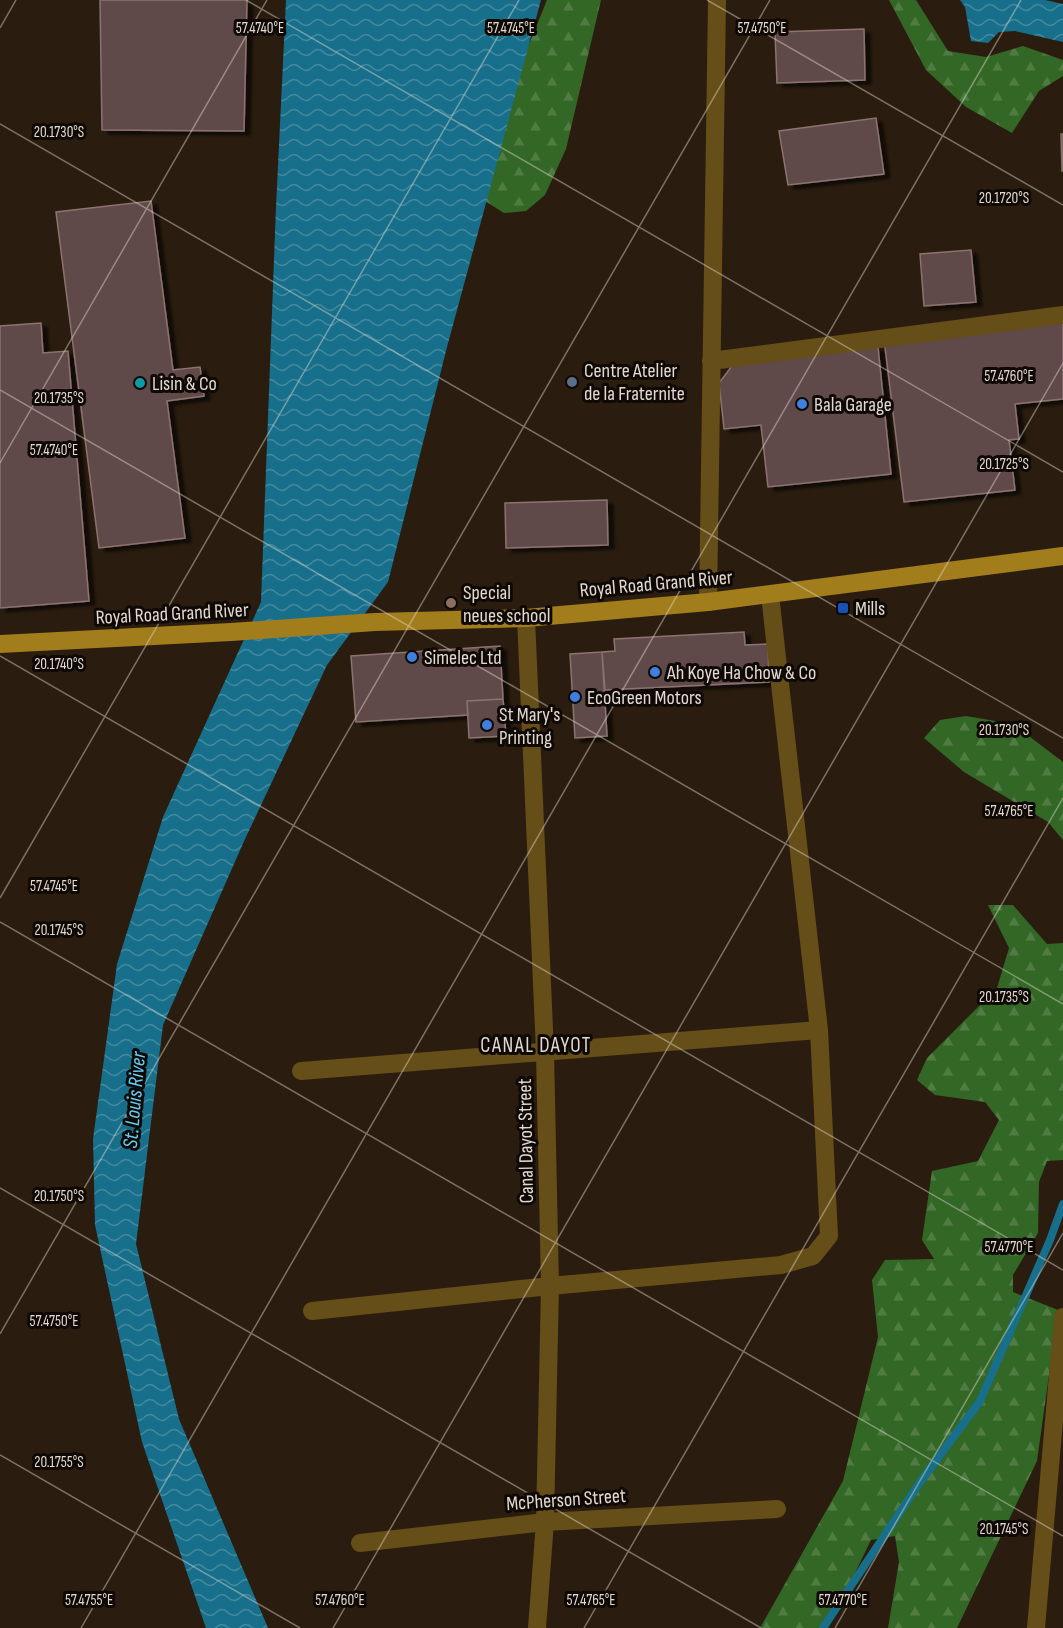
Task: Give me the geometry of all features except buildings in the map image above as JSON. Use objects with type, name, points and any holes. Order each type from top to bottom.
[{"type":"main road","name":"Royal Road Grand River","points":[[0,644],[375,622],[526,618],[770,595],[1063,556]]},
{"type":"street","points":[[708,602],[717,1]]},
{"type":"street","points":[[711,361],[1063,315]]},
{"type":"street","points":[[312,1311],[781,1265],[813,1256],[829,1236],[819,1030],[770,595]]},
{"type":"street","name":"Canal Dayot Street","points":[[526,618],[546,1052],[550,1286],[545,1522],[537,1628]]},
{"type":"street","points":[[301,1071],[819,1030]]},
{"type":"street","points":[[1036,1628],[1057,1470],[1063,1317]]},
{"type":"street","name":"McPherson Street","points":[[360,1543],[545,1522],[777,1509]]},
{"type":"green space","points":[[547,0],[601,0],[566,149],[545,195],[526,211],[504,213],[485,201],[523,59]]},
{"type":"green space","points":[[889,0],[916,0],[948,51],[986,57],[1023,46],[1063,60],[1063,76],[1039,91],[1012,133],[966,107],[926,70]]},
{"type":"green space","points":[[966,716],[1013,724],[1063,762],[1063,840],[1048,822],[964,772],[924,738],[940,720]]},
{"type":"green space","points":[[988,905],[1013,905],[1047,944],[1063,943],[1063,1160],[1047,1161],[1039,1182],[1038,1233],[1013,1275],[1013,1292],[1058,1310],[1037,1461],[957,1628],[888,1628],[899,1562],[895,1536],[871,1540],[828,1628],[760,1628],[843,1481],[878,1337],[872,1280],[885,1260],[934,1259],[922,1240],[932,1171],[978,1161],[999,1120],[985,1102],[935,1095],[917,1080],[927,1058],[997,988],[1009,948]]},
{"type":"water","name":"St. Louis River","points":[[286,0],[541,0],[447,347],[388,582],[327,665],[245,839],[163,1025],[136,1244],[179,1419],[268,1628],[206,1628],[142,1442],[95,1225],[93,1139],[117,964],[163,817],[261,602]]},
{"type":"water","points":[[960,0],[1045,0],[1063,4],[1063,42],[1015,31],[999,32],[988,43],[971,41],[965,7]]},
{"type":"waterway","points":[[823,1628],[918,1485],[980,1401],[1050,1240],[1063,1204]]},
{"type":"place","name":"Centre Atelier de la Fraternite","points":[[572,382]]},
{"type":"place","name":"Lisin & Co","points":[[140,383]]},
{"type":"place","name":"Bala Garage","points":[[802,404]]},
{"type":"place","name":"Special neues school","points":[[451,603]]},
{"type":"place","name":"Mills","points":[[843,608]]},
{"type":"place","name":"Simelec Ltd","points":[[412,657]]},
{"type":"place","name":"Ah Koye Ha Chow & Co","points":[[655,672]]},
{"type":"place","name":"EcoGreen Motors","points":[[575,697]]},
{"type":"place","name":"St Mary's Printing","points":[[487,725]]},
{"type":"district","name":"CANAL DAYOT","points":[[536,1045]]}]
